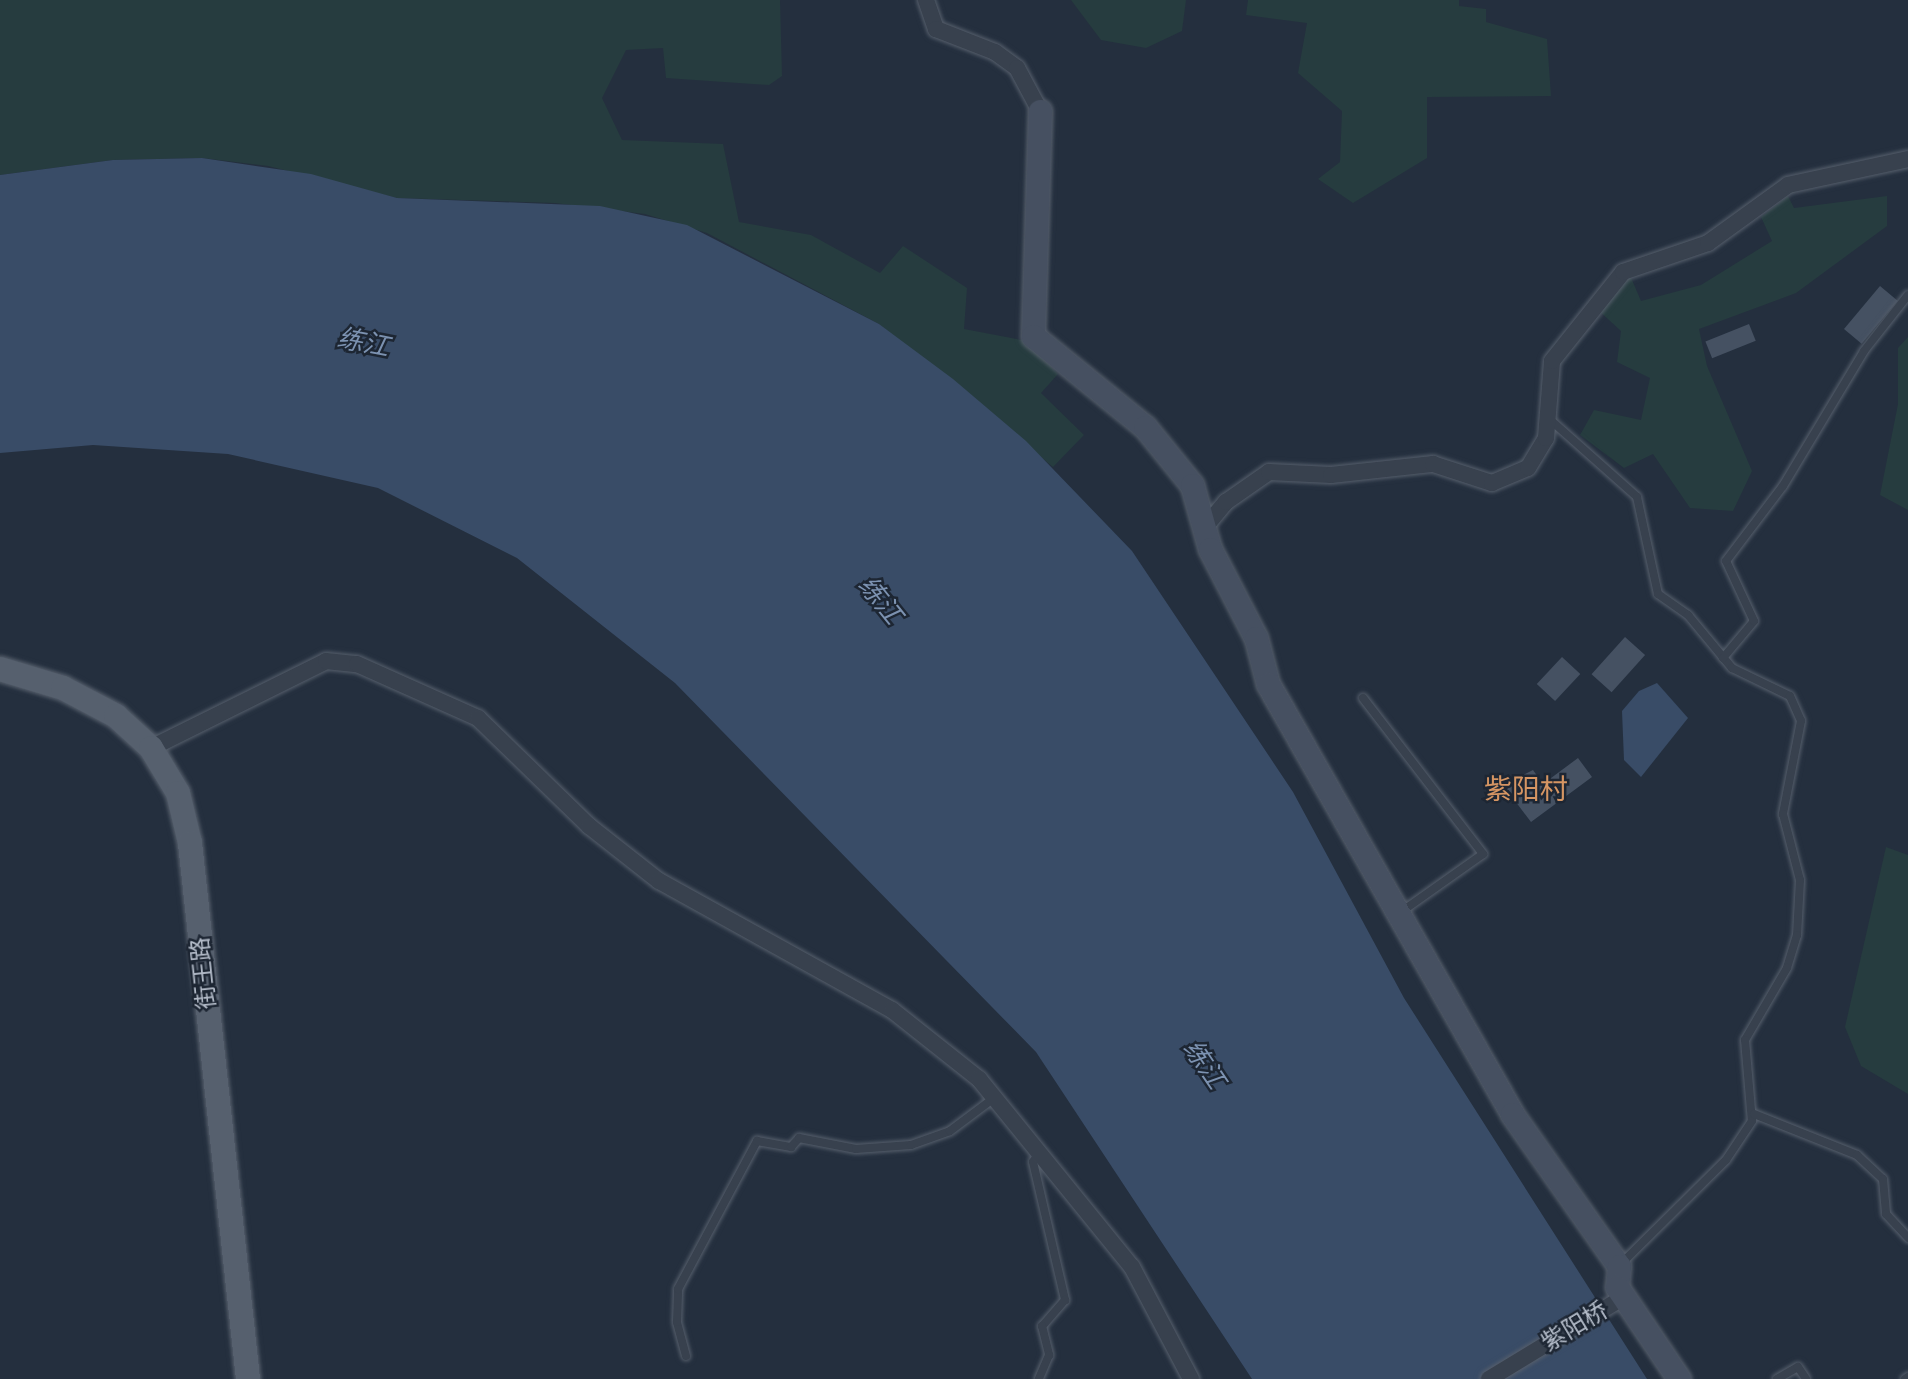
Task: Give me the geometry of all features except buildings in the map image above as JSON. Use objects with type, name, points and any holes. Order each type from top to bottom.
[{"type":"main road","name":"街王路","points":[[0,669],[63,688],[116,716],[151,748],[178,793],[190,843],[248,1379]]},
{"type":"street","points":[[926,0],[936,29],[995,52],[1017,68],[1040,111],[1033,336],[1162,445],[1192,485],[1205,527],[1256,638],[1268,684],[1512,1114],[1619,1266],[1617,1287],[1679,1379]]},
{"type":"street","points":[[1205,527],[1226,502],[1269,472],[1331,474],[1433,464],[1471,480],[1498,481],[1537,457],[1547,416],[1556,355],[1623,272],[1709,243],[1788,185],[1908,159]]},
{"type":"street","points":[[151,748],[315,663],[347,661],[424,690],[495,729],[590,826],[659,881],[891,1010],[994,1098],[1132,1267],[1191,1379]]},
{"type":"street","name":"紫阳桥","points":[[1489,1379],[1624,1297]]},
{"type":"lane","points":[[1723,658],[1754,621],[1726,561],[1783,486],[1864,351],[1908,295]]},
{"type":"lane","points":[[1547,416],[1637,497],[1658,594],[1688,615],[1723,658],[1790,696],[1801,721],[1783,814],[1800,880],[1797,935],[1787,968],[1745,1040],[1754,1114],[1726,1160],[1619,1266]]},
{"type":"lane","points":[[1363,698],[1483,853],[1399,914]]},
{"type":"lane","points":[[686,1356],[677,1322],[678,1289],[757,1141],[790,1147],[799,1138],[856,1149],[911,1145],[950,1131],[994,1098]]},
{"type":"lane","points":[[1754,1114],[1857,1156],[1883,1179],[1886,1214],[1908,1238]]},
{"type":"lane","points":[[1038,1154],[1033,1161],[1065,1300],[1042,1326],[1049,1355],[1039,1379]]},
{"type":"lane","points":[[1777,1379],[1798,1367],[1806,1379]]},
{"type":"green space","points":[[0,0],[780,0],[782,76],[769,85],[666,78],[663,48],[626,50],[602,98],[622,140],[723,144],[739,222],[811,235],[880,273],[903,246],[967,288],[964,329],[1027,341],[1058,374],[1041,393],[1084,435],[1053,467],[879,324],[707,233],[645,214],[555,203],[397,198],[268,166],[202,158],[113,160],[0,175]]},
{"type":"green space","points":[[1071,0],[1186,0],[1182,31],[1146,48],[1101,40]]},
{"type":"green space","points":[[1248,0],[1459,0],[1459,6],[1486,9],[1486,22],[1547,39],[1551,96],[1427,97],[1427,158],[1353,203],[1318,179],[1340,162],[1342,111],[1298,73],[1307,23],[1246,15]]},
{"type":"green space","points":[[1788,196],[1794,208],[1887,196],[1887,226],[1796,293],[1699,329],[1707,366],[1752,471],[1733,511],[1690,508],[1653,454],[1624,468],[1580,435],[1594,410],[1641,420],[1650,378],[1617,362],[1621,331],[1597,309],[1629,273],[1641,301],[1701,285],[1772,241],[1761,217]]},
{"type":"green space","points":[[1908,337],[1908,510],[1880,495],[1898,404],[1898,348]]},
{"type":"green space","points":[[1886,847],[1908,855],[1908,1094],[1861,1066],[1845,1027]]},
{"type":"water","name":"练江","points":[[202,158],[311,174],[397,198],[600,206],[687,225],[879,324],[953,379],[1026,441],[1132,551],[1293,792],[1404,998],[1647,1379],[1252,1379],[1036,1052],[675,683],[517,558],[378,488],[228,454],[93,445],[0,453],[0,175],[113,160]]},
{"type":"water","points":[[1657,683],[1688,718],[1641,777],[1624,760],[1622,711],[1639,691]]},
{"type":"district","name":"紫阳村","points":[[1526,790]]}]
